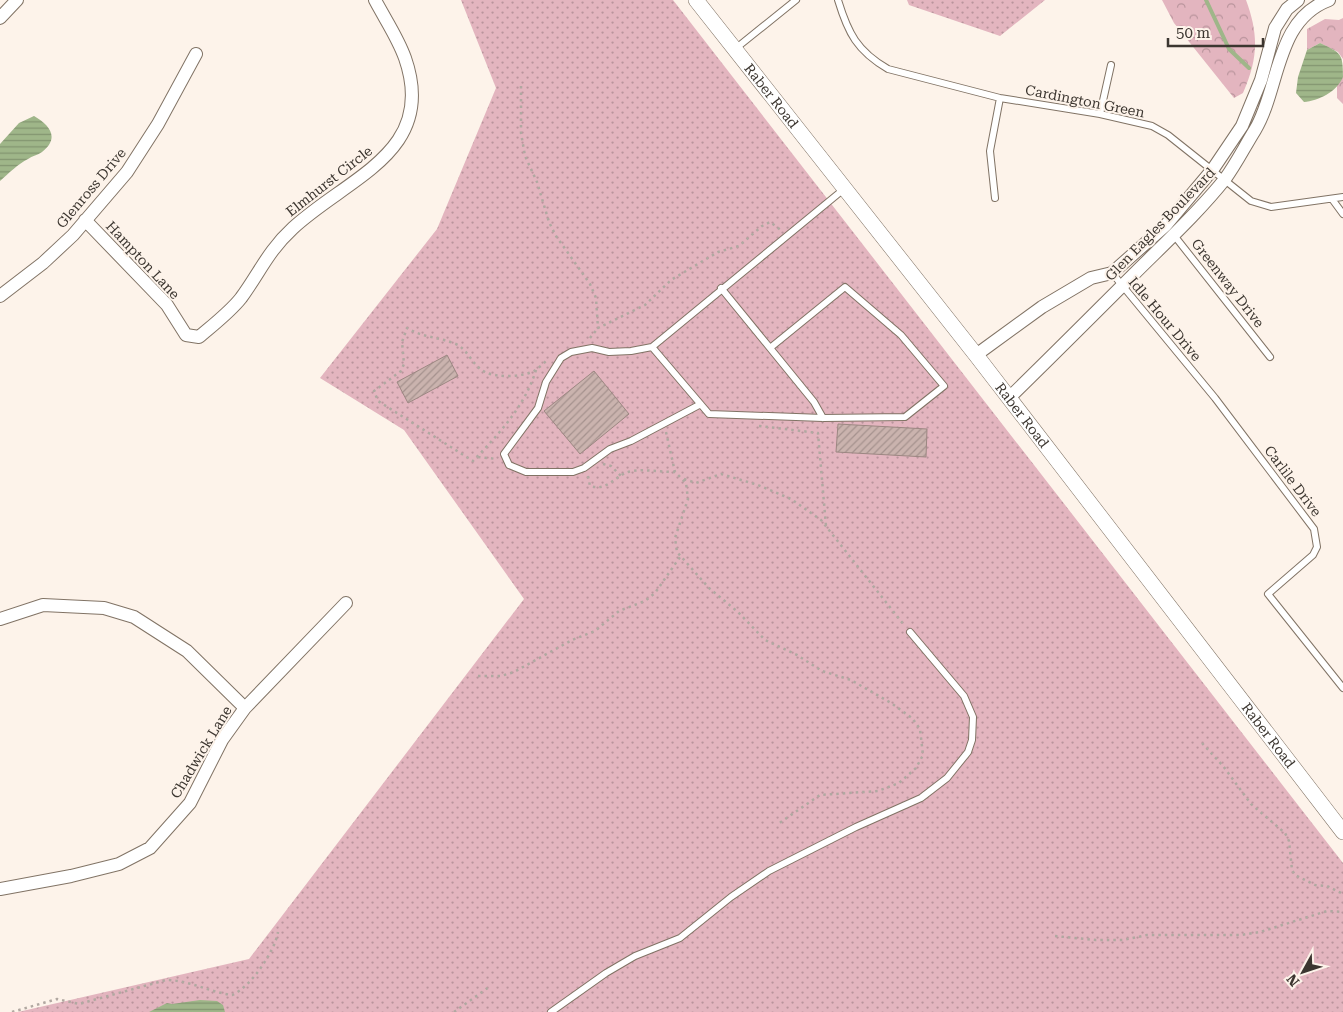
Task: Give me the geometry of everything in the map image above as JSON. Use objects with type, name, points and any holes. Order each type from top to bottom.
[{"type":"street","points":[[0,18],[17,0]]},
{"type":"street","name":"Elmhurst Circle","points":[[199,337],[240,299],[271,251],[294,227],[387,156],[399,139],[411,112],[413,91],[404,56],[375,0]]},
{"type":"street","name":"Raber Road","points":[[696,0],[976,355],[1343,832]]},
{"type":"street","name":"Glen Eagles Boulevard","points":[[976,355],[1042,307],[1091,278],[1112,273],[1166,224],[1213,169],[1242,126],[1261,80],[1275,28],[1287,9],[1298,0]]},
{"type":"street","name":"Glen Eagles Boulevard","points":[[1009,398],[1174,235],[1225,178],[1264,116],[1283,48],[1291,33],[1302,18],[1314,7],[1329,0]]},
{"type":"street","name":"Glenross Drive","points":[[0,296],[43,263],[85,220],[127,172],[158,124],[196,54]]},
{"type":"street","name":"Hampton Lane","points":[[85,220],[166,305],[186,335],[199,337]]},
{"type":"street","name":"Chadwick Lane","points":[[0,889],[71,876],[119,864],[150,848],[190,803],[222,740],[245,708],[346,603]]},
{"type":"street","points":[[0,619],[44,605],[104,608],[134,618],[187,651],[245,708]]},
{"type":"lane","points":[[734,50],[796,0]]},
{"type":"lane","name":"Cardington Green","points":[[838,0],[853,39],[874,61],[888,69],[1000,98],[1100,114],[1152,126],[1168,135],[1225,178],[1251,201],[1260,205],[1271,207],[1343,197]]},
{"type":"lane","points":[[1100,114],[1111,66]]},
{"type":"lane","points":[[995,198],[990,151],[1000,98]]},
{"type":"lane","points":[[699,405],[610,449],[584,468],[573,472],[526,472],[509,465],[504,454],[538,408],[546,382],[561,358],[571,352],[592,348],[609,352],[631,351],[652,347],[721,288],[845,188]]},
{"type":"lane","points":[[1332,199],[1343,214]]},
{"type":"lane","name":"Greenway Drive","points":[[1166,224],[1270,357]]},
{"type":"lane","name":"Idle Hour Drive","points":[[1112,273],[1200,380]]},
{"type":"lane","points":[[652,347],[708,414],[823,418],[906,417],[944,386],[901,335],[844,287],[770,348]]},
{"type":"lane","points":[[721,288],[814,402],[823,418]]},
{"type":"lane","name":"Carlile Drive","points":[[1200,380],[1314,530],[1317,547],[1314,555],[1268,594],[1343,688]]},
{"type":"lane","points":[[551,1012],[606,973],[635,956],[680,938],[730,897],[769,871],[856,827],[921,798],[947,778],[968,752],[972,740],[973,717],[964,696],[910,632]]},
{"type":"path","points":[[521,86],[521,133],[525,156],[537,182],[549,222],[590,284],[596,298],[598,328]]},
{"type":"path","points":[[587,341],[598,328],[624,317],[645,305],[672,280],[718,252],[739,246],[762,226],[770,222],[780,228],[786,237]]},
{"type":"path","points":[[536,370],[531,388],[513,416],[473,461],[378,401],[374,390],[401,371],[404,364],[402,342],[407,328],[418,334],[447,340],[458,346],[467,352],[485,372],[504,375],[527,374],[536,370],[554,354]]},
{"type":"path","points":[[664,423],[675,472],[686,483],[688,499],[676,538],[677,552],[680,557],[709,588],[738,612],[765,640],[797,655],[822,671],[852,680],[902,710],[912,718],[920,729],[923,756],[916,768],[899,783],[878,791],[820,795],[778,824]]},
{"type":"path","points":[[756,425],[818,433],[826,527]]},
{"type":"path","points":[[476,457],[506,460]]},
{"type":"path","points":[[602,464],[611,466],[621,476]]},
{"type":"path","points":[[588,473],[590,486],[598,488],[607,486],[629,471],[675,472],[685,480],[696,483],[721,474],[765,488],[791,499],[820,520],[910,632]]},
{"type":"path","points":[[478,676],[501,676],[514,672],[572,640],[595,631],[619,611],[645,601],[655,593],[680,557]]},
{"type":"path","points":[[1202,743],[1251,804],[1285,833],[1292,870],[1295,875],[1315,885],[1327,886],[1343,894]]},
{"type":"path","points":[[1055,936],[1096,940],[1147,935],[1241,935],[1260,932],[1327,911],[1343,912]]},
{"type":"path","points":[[12,1012],[57,999],[79,1004],[166,980],[176,980],[232,995],[248,984],[273,948],[278,932]]},
{"type":"path","points":[[454,1012],[488,987]]},
{"type":"green space","points":[[461,0],[673,0],[1343,863],[1343,1012],[18,1012],[249,959],[524,599],[404,430],[320,378],[437,229],[496,88]]},
{"type":"green space","points":[[907,0],[1045,0],[1000,36],[909,5]]},
{"type":"green space","points":[[1162,0],[1246,0],[1253,25],[1255,47],[1252,69],[1243,93],[1234,98],[1174,23]]},
{"type":"green space","points":[[1343,18],[1343,59],[1338,52],[1320,43],[1307,50],[1307,29],[1325,19],[1339,20]]},
{"type":"green space","points":[[1343,77],[1343,104],[1337,98],[1337,85]]},
{"type":"shaded area","points":[[1320,43],[1337,52],[1341,58],[1343,77],[1336,87],[1326,95],[1304,102],[1296,93],[1298,77],[1307,50]]},
{"type":"shaded area","points":[[34,116],[45,123],[51,132],[51,142],[42,152],[21,163],[0,181],[0,144],[19,123]]},
{"type":"shaded area","points":[[200,1000],[217,1001],[223,1005],[225,1012],[149,1012],[167,1003]]},
{"type":"building","points":[[447,355],[458,376],[408,403],[397,382]]},
{"type":"building","points":[[594,371],[629,414],[580,454],[544,411]]},
{"type":"building","points":[[838,424],[927,429],[926,457],[836,452]]},
{"type":"waterway","points":[[1206,0],[1229,49],[1249,68]]}]
